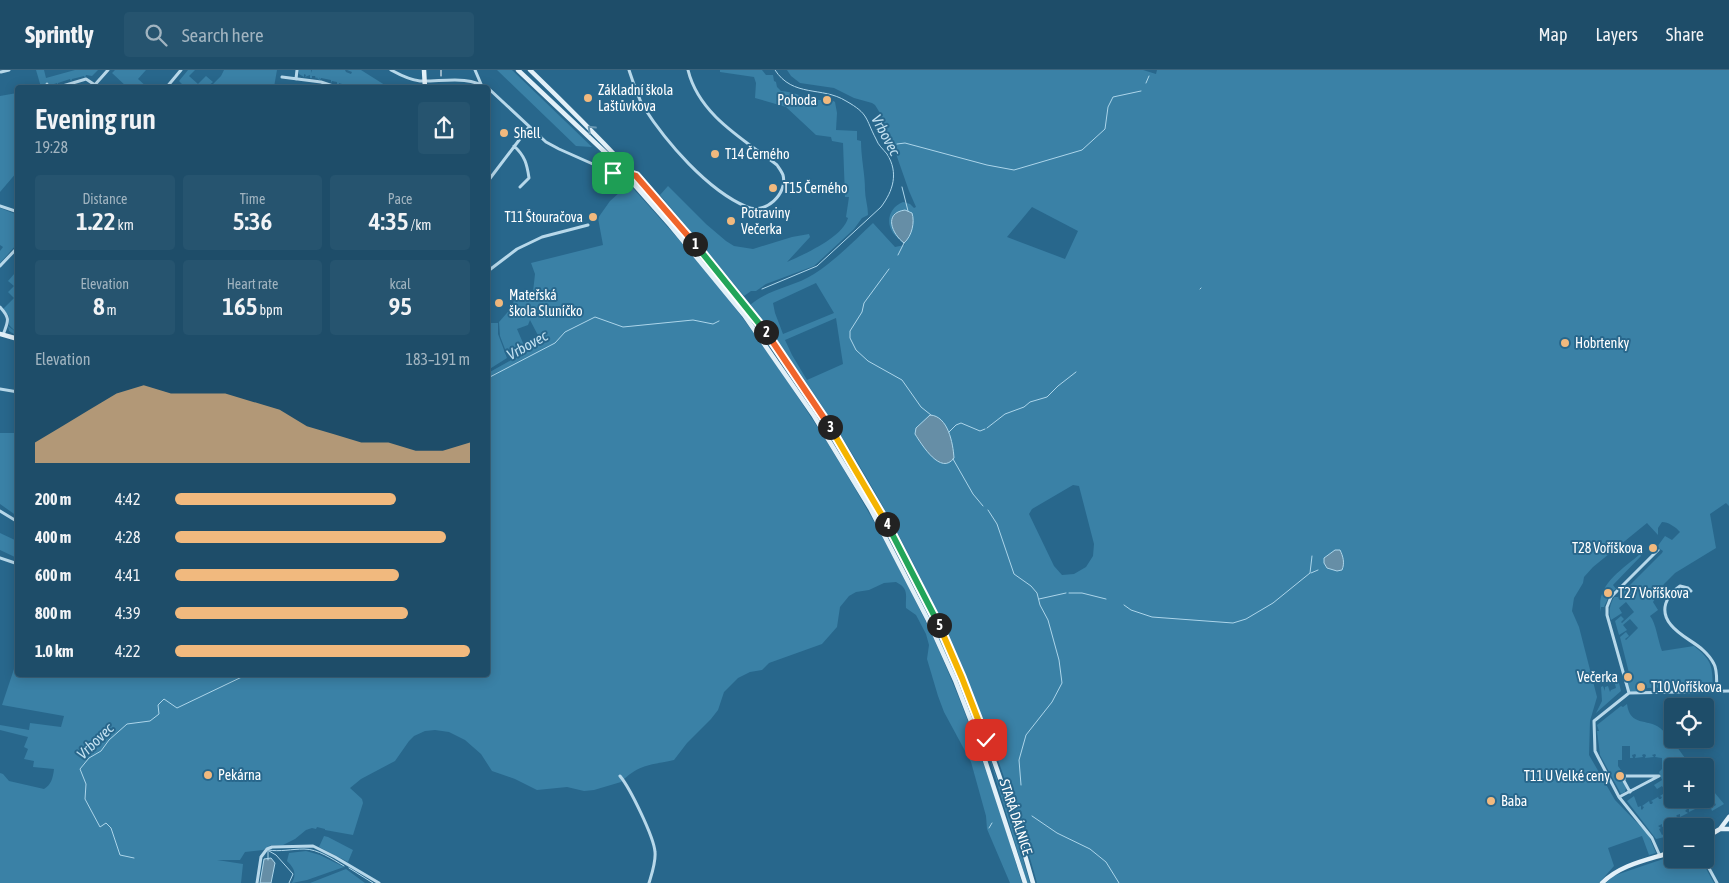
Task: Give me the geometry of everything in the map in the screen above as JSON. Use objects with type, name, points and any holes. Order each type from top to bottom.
[{"type":"main road","points":[[424,70],[425,85]]},
{"type":"main road","name":"STARÁ DÁLNICE","points":[[518,70],[625,173],[630,182],[670,225],[731,299],[814,416],[870,508],[928,620],[979,742],[1025,883]]},
{"type":"main road","name":"STARÁ DÁLNICE","points":[[530,70],[595,132],[675,220],[750,311],[820,411],[906,559],[942,633],[1004,788],[1033,883]]},
{"type":"main road","points":[[613,173],[625,173],[636,176]]},
{"type":"main road","points":[[613,173],[630,182]]},
{"type":"main road","points":[[2,334],[15,338]]},
{"type":"main road","points":[[979,742],[986,740]]},
{"type":"main road","points":[[1714,833],[1720,829],[1728,819]]},
{"type":"main road","points":[[1720,829],[1729,829],[1728,819]]},
{"type":"main road","points":[[1602,883],[1618,870],[1664,855]]},
{"type":"street","points":[[1,72],[9,70]]},
{"type":"street","points":[[95,85],[108,70]]},
{"type":"street","points":[[168,85],[181,70]]},
{"type":"street","points":[[296,79],[297,70]]},
{"type":"street","points":[[391,70],[409,79],[481,84],[475,70]]},
{"type":"street","points":[[629,70],[643,105],[667,140],[693,169],[723,193],[749,208],[767,207],[778,197],[783,186],[783,176],[777,165],[714,116],[702,101],[688,70]]},
{"type":"street","points":[[282,77],[330,85]]},
{"type":"street","points":[[66,85],[86,79],[93,85]]},
{"type":"street","points":[[490,91],[546,142],[613,173]]},
{"type":"street","points":[[490,178],[529,127]]},
{"type":"street","points":[[514,146],[522,153],[526,160],[529,178],[520,187]]},
{"type":"street","points":[[0,206],[15,211]]},
{"type":"street","points":[[490,269],[517,249],[542,237],[588,225]]},
{"type":"street","points":[[0,266],[15,250]]},
{"type":"street","points":[[0,307],[7,315],[8,321],[2,334]]},
{"type":"street","points":[[0,389],[15,392]]},
{"type":"street","points":[[0,511],[15,520]]},
{"type":"street","points":[[1629,693],[1607,615],[1607,607],[1611,597],[1658,550]]},
{"type":"street","points":[[0,558],[15,563]]},
{"type":"street","points":[[1691,591],[1680,586],[1667,598],[1664,607],[1666,618],[1671,626],[1705,651],[1716,666],[1717,691]]},
{"type":"street","points":[[1660,856],[1649,833],[1619,797],[1595,751],[1594,721],[1629,693],[1729,691]]},
{"type":"street","points":[[620,776],[635,803],[654,848],[654,862],[649,883]]},
{"type":"street","points":[[1619,797],[1630,792],[1659,776],[1624,776],[1624,781],[1630,792]]},
{"type":"street","points":[[258,883],[261,857],[267,849],[304,845],[313,846],[335,856],[379,883]]},
{"type":"street","points":[[1709,868],[1717,883]]},
{"type":"shaded area","points":[[36,70],[44,70],[46,78],[75,70],[98,70],[92,76],[86,75],[85,78],[84,76],[72,79],[71,82],[70,79],[57,85],[57,83],[50,85],[48,83],[40,85]]},
{"type":"shaded area","points":[[115,70],[146,70],[138,79],[145,85],[125,85],[112,73]]},
{"type":"shaded area","points":[[188,70],[195,70],[189,76],[198,84],[206,76],[213,82],[209,85],[183,85],[179,81]]},
{"type":"shaded area","points":[[224,70],[277,70],[274,85],[212,85]]},
{"type":"shaded area","points":[[298,70],[311,70],[311,73],[312,70],[345,70],[351,74],[352,72],[347,70],[361,70],[385,85],[341,85],[339,83],[337,85],[337,82],[332,81],[331,83],[331,80],[321,78],[319,80],[320,77],[318,80],[315,76],[310,78],[310,75],[305,77],[306,75],[304,74],[304,77],[299,74]]},
{"type":"shaded area","points":[[497,70],[512,70],[592,147],[576,146]]},
{"type":"shaded area","points":[[720,70],[762,70],[766,75],[773,75],[777,87],[781,91],[818,100],[829,98],[835,102],[837,113],[836,130],[857,131],[857,140],[861,141],[868,215],[862,218],[854,229],[814,266],[766,284],[744,296],[660,195],[668,186],[706,224],[734,246],[753,249],[792,237],[809,234],[810,237],[787,262],[822,244],[839,232],[848,218],[846,217],[849,197],[845,197],[843,143],[832,141],[831,137],[816,135],[786,107],[755,98],[756,83],[754,77],[720,72]]},
{"type":"shaded area","points":[[787,70],[1143,70],[1156,74],[1157,70],[1729,70],[1729,506],[1726,503],[1710,514],[1716,548],[1675,573],[1664,584],[1653,602],[1658,610],[1650,616],[1654,623],[1662,651],[1694,646],[1705,656],[1712,670],[1713,691],[1692,691],[1692,687],[1645,688],[1645,685],[1640,685],[1639,692],[1629,693],[1624,675],[1629,673],[1620,637],[1626,632],[1629,636],[1626,640],[1638,628],[1630,619],[1623,625],[1627,630],[1619,635],[1615,621],[1621,616],[1624,619],[1622,623],[1634,612],[1626,602],[1619,608],[1622,613],[1611,620],[1611,605],[1614,597],[1618,597],[1662,553],[1663,551],[1657,547],[1665,536],[1672,540],[1680,532],[1672,525],[1662,522],[1658,528],[1658,535],[1647,523],[1593,567],[1584,577],[1583,583],[1574,598],[1572,611],[1579,627],[1597,697],[1590,721],[1589,755],[1615,800],[1648,834],[1656,853],[1649,855],[1642,836],[1608,848],[1614,866],[1599,883],[1037,883],[997,756],[947,633],[918,573],[854,456],[802,376],[750,305],[765,295],[814,274],[838,256],[873,223],[895,247],[905,245],[895,235],[889,224],[890,215],[895,207],[903,202],[910,204],[914,208],[916,207],[881,120],[880,113],[875,105],[854,98],[834,88],[800,83]],"holes":[[[1032,207],[1078,231],[1065,259],[1007,237]],[[816,283],[834,313],[783,334],[773,303]],[[836,318],[843,364],[807,380],[785,340]],[[1073,485],[1079,486],[1094,544],[1093,556],[1086,567],[1074,574],[1062,575],[1054,566],[1029,514],[1032,509]]]},
{"type":"shaded area","points":[[15,93],[15,174],[0,192],[0,96]]},
{"type":"shaded area","points":[[635,179],[709,263],[784,362],[782,363],[722,283]]},
{"type":"shaded area","points":[[629,184],[673,233],[742,317],[793,390],[841,464],[885,541],[940,652],[990,782],[1022,883],[1010,883],[987,829],[986,816],[971,762],[944,712],[938,696],[927,659],[929,645],[926,634],[916,615],[906,608],[905,590],[896,582],[884,583],[849,596],[840,607],[837,627],[822,644],[769,663],[762,670],[750,672],[738,678],[724,692],[718,710],[711,719],[687,743],[674,760],[640,768],[621,782],[584,791],[567,787],[537,790],[515,779],[492,771],[481,754],[465,740],[449,732],[425,731],[414,736],[409,741],[395,761],[361,779],[350,788],[362,799],[363,803],[353,835],[317,827],[316,829],[306,830],[295,839],[283,845],[271,845],[263,850],[245,852],[240,860],[217,860],[243,864],[241,883],[0,883],[0,773],[9,781],[44,789],[51,781],[54,769],[33,767],[34,761],[24,759],[28,749],[24,747],[28,737],[0,730],[0,725],[29,730],[30,723],[61,727],[64,716],[2,705],[15,666],[15,677],[490,677],[490,372],[542,343],[530,320],[528,325],[517,329],[526,350],[508,357],[500,336],[499,322],[514,305],[515,296],[533,292],[535,274],[531,263],[603,245],[598,218],[610,201]]},
{"type":"shaded area","points":[[0,208],[15,214],[15,246],[0,263],[0,251],[3,247],[0,245]]},
{"type":"shaded area","points":[[905,210],[912,213],[913,220],[911,233],[904,243],[893,229],[892,219],[898,212]]},
{"type":"shaded area","points":[[15,273],[15,331],[9,325],[9,316],[3,309],[14,298],[8,292],[14,286],[8,281]]},
{"type":"shaded area","points":[[490,323],[498,323],[498,334],[507,358],[490,369]]},
{"type":"shaded area","points":[[8,326],[15,331],[15,335],[9,331]]},
{"type":"shaded area","points":[[787,369],[861,483],[903,560],[846,463]]},
{"type":"shaded area","points":[[930,415],[941,420],[948,431],[954,458],[949,463],[943,463],[932,457],[915,434],[916,428]]},
{"type":"shaded area","points":[[0,433],[15,433],[15,515],[0,504]]},
{"type":"shaded area","points":[[0,533],[15,540],[15,557],[0,550]]},
{"type":"shaded area","points":[[1335,550],[1340,550],[1342,555],[1342,570],[1337,571],[1327,568],[1324,563],[1324,558]]},
{"type":"shaded area","points":[[1640,554],[1641,556],[1613,585],[1616,589],[1611,594],[1608,591],[1606,593],[1609,596],[1604,607],[1601,607],[1601,612],[1600,602],[1606,586],[1618,572]]},
{"type":"shaded area","points":[[908,569],[946,648],[978,728],[907,572]]},
{"type":"shaded area","points":[[1619,683],[1621,691],[1596,713],[1602,701],[1601,687],[1603,686],[1605,691],[1605,687],[1608,686],[1610,692],[1616,688],[1615,684]]},
{"type":"shaded area","points":[[1627,704],[1629,711],[1635,719],[1660,728],[1664,732],[1664,748],[1678,748],[1685,758],[1664,758],[1664,789],[1662,786],[1657,789],[1654,785],[1662,780],[1659,772],[1662,769],[1662,758],[1655,757],[1655,754],[1652,755],[1654,757],[1645,758],[1646,755],[1644,754],[1642,755],[1643,757],[1635,758],[1635,754],[1632,755],[1633,758],[1630,758],[1630,746],[1622,746],[1622,760],[1618,760],[1618,766],[1623,773],[1618,773],[1618,778],[1623,778],[1626,788],[1625,792],[1621,794],[1600,755],[1597,725],[1621,706],[1623,707]]},
{"type":"shaded area","points":[[988,753],[1013,825],[1030,883],[1027,883]]},
{"type":"shaded area","points":[[1714,792],[1724,804],[1712,811],[1711,808],[1714,808],[1716,805]]},
{"type":"shaded area","points":[[1664,793],[1664,808],[1697,808],[1689,812],[1689,809],[1687,809],[1685,811],[1688,813],[1680,817],[1680,814],[1676,816],[1679,818],[1664,818],[1664,826],[1662,827],[1662,824],[1658,826],[1661,828],[1659,829],[1662,835],[1664,834],[1664,837],[1656,839],[1627,801],[1634,796],[1638,807],[1641,806],[1642,810],[1644,807],[1642,806],[1649,801],[1652,804],[1653,802],[1651,801],[1658,797],[1661,799],[1662,797],[1660,796]]},
{"type":"shaded area","points":[[324,836],[353,850],[348,862],[319,847]]},
{"type":"shaded area","points":[[306,851],[320,855],[344,867],[307,880],[292,883],[294,873],[293,868],[287,861],[289,853]]},
{"type":"shaded area","points":[[271,858],[275,863],[271,883],[260,883],[264,859]]},
{"type":"shaded area","points":[[1664,859],[1664,868],[1706,868],[1714,883],[1606,883],[1613,876]]},
{"type":"shaded area","points":[[346,869],[365,883],[310,883]]},
{"type":"waterway","name":"Vrbovec","points":[[762,289],[817,266],[881,207],[889,195],[894,175],[891,161],[878,143],[866,117],[859,109],[837,97],[790,85],[775,70]]},
{"type":"waterway","points":[[1146,83],[1149,76]]},
{"type":"waterway","points":[[897,144],[905,143],[987,165],[1014,170],[1082,150],[1105,129],[1108,107],[1113,97],[1141,91]]},
{"type":"waterway","points":[[902,187],[908,211]]},
{"type":"waterway","points":[[898,255],[904,243]]},
{"type":"waterway","points":[[889,269],[864,303],[862,312],[850,331],[850,338],[856,350],[868,361],[902,380],[921,407],[931,415]]},
{"type":"waterway","name":"Vrbovec","points":[[490,377],[555,343],[565,332],[595,317],[623,327],[693,320],[713,324],[719,321]]},
{"type":"waterway","points":[[987,428],[1005,414],[1024,407],[1030,402],[1047,397],[1076,372]]},
{"type":"waterway","points":[[949,432],[961,423],[980,431],[985,429]]},
{"type":"waterway","points":[[953,459],[973,494],[983,506]]},
{"type":"waterway","points":[[988,510],[997,524],[1014,574],[1031,586],[1037,593],[1040,605],[1048,620],[1059,660],[1062,683],[1052,702],[1026,735],[1019,760],[1021,785]]},
{"type":"waterway","points":[[1124,605],[1131,610],[1152,617],[1233,623],[1246,619],[1273,603],[1310,573],[1312,556]]},
{"type":"waterway","points":[[1311,573],[1318,570]]},
{"type":"waterway","points":[[1039,599],[1066,593]]},
{"type":"waterway","points":[[1069,593],[1082,593],[1106,599]]},
{"type":"waterway","name":"Vrbovec","points":[[134,858],[120,855],[111,828],[106,823],[100,827],[85,799],[86,784],[80,769],[89,758],[101,751],[109,740],[127,724],[150,721],[159,714],[158,705],[164,699],[177,708],[242,677]]},
{"type":"waterway","points":[[1032,816],[1057,833],[1090,849],[1106,862],[1119,883]]},
{"type":"waterway","points":[[989,828],[992,823]]},
{"type":"waterway","points":[[268,850],[309,849],[325,855],[344,866]]},
{"type":"waterway","points":[[268,851],[268,860]]},
{"type":"waterway","name":"Vrbovec","points":[[269,851],[276,855],[293,874],[289,883]]},
{"type":"waterway","points":[[349,868],[373,883]]},
{"type":"tram line","points":[[441,70],[441,76]]},
{"type":"place","name":"Základní škola Laštůvkova","points":[[588,98]]},
{"type":"place","name":"Pohoda","points":[[827,100]]},
{"type":"place","name":"Shell","points":[[504,133]]},
{"type":"place","name":"T14 Černého","points":[[715,154]]},
{"type":"place","name":"T15 Černého","points":[[773,188]]},
{"type":"place","name":"T11 Štouračova","points":[[593,217]]},
{"type":"place","name":"Potraviny Večerka","points":[[731,221]]},
{"type":"place","name":"Mateřská škola Sluníčko","points":[[499,303]]},
{"type":"place","name":"Hobrtenky","points":[[1565,343]]},
{"type":"place","name":"T28 Voříškova","points":[[1653,548]]},
{"type":"place","name":"T27 Voříškova","points":[[1608,593]]},
{"type":"place","name":"Večerka","points":[[1628,677]]},
{"type":"place","name":"T10 Voříškova","points":[[1641,687]]},
{"type":"place","name":"Pekárna","points":[[208,775]]},
{"type":"place","name":"T11 U Velké ceny","points":[[1620,776]]},
{"type":"place","name":"Baba","points":[[1491,801]]},
{"type":"route","points":[[613,173],[625,173],[636,176],[675,220],[766,331],[820,411],[906,559],[962,678],[986,740]]}]
